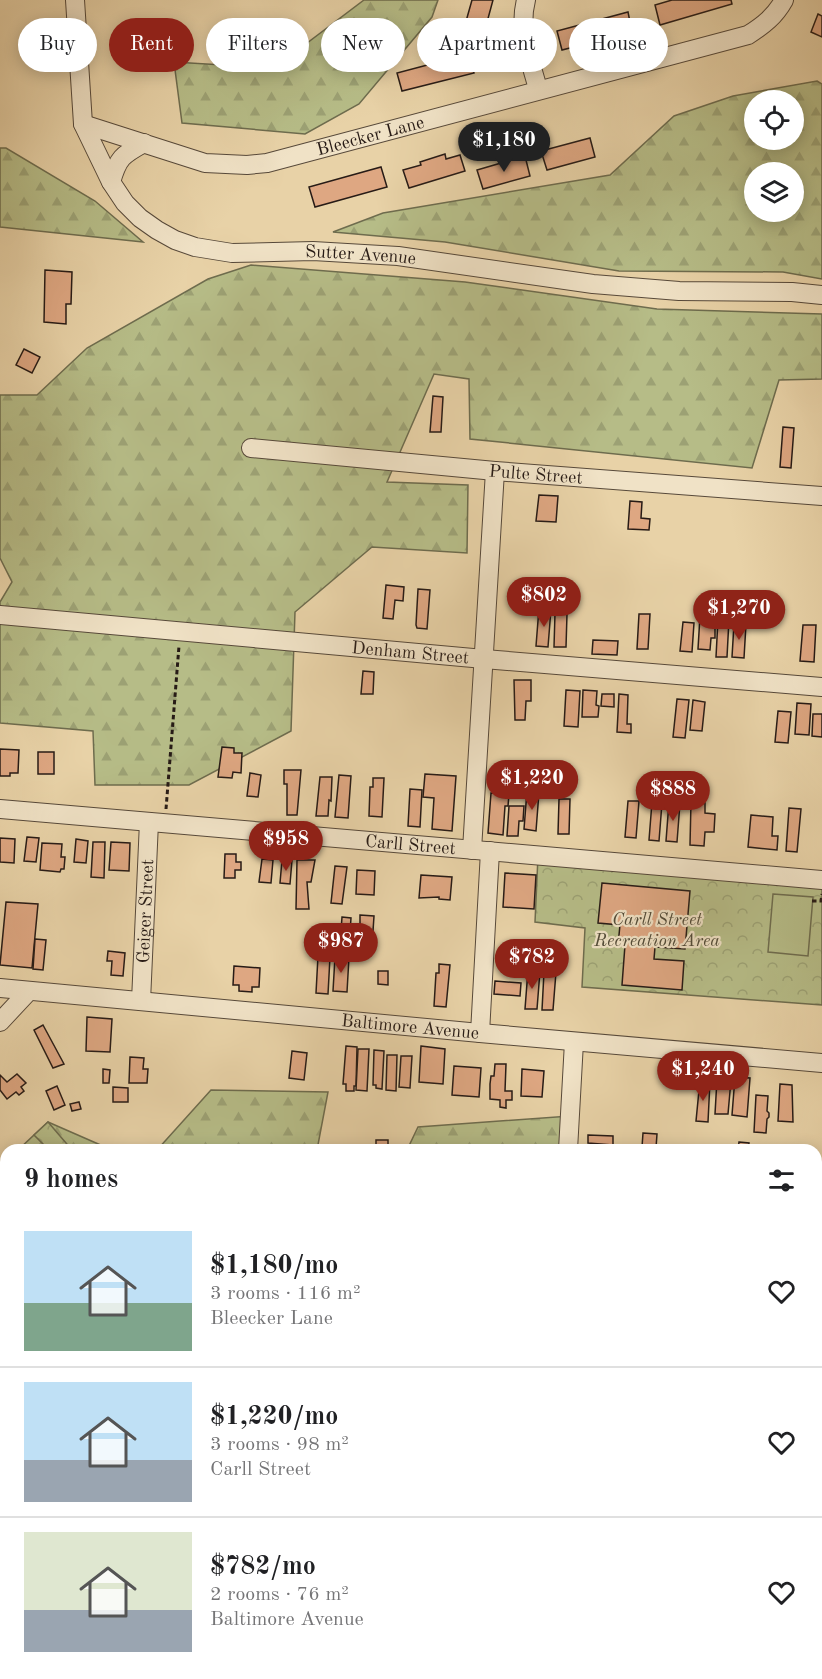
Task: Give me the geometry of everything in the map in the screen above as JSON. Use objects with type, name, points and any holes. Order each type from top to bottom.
[{"type":"street","name":"Sutter Avenue","points":[[75,0],[83,124],[111,182],[125,203],[140,218],[176,240],[195,247],[232,253],[313,251],[398,256],[592,284],[679,291],[792,292],[822,295]]},
{"type":"street","points":[[526,0],[522,18],[523,34],[538,89]]},
{"type":"street","name":"Bleecker Lane","points":[[83,124],[206,163],[236,165],[267,163],[538,89],[748,35],[766,24],[777,13],[784,0]]},
{"type":"street","points":[[111,182],[117,164],[124,154],[144,143]]},
{"type":"street","name":"Pulte Street","points":[[251,448],[495,471],[822,496]]},
{"type":"street","points":[[472,850],[495,471]]},
{"type":"street","name":"Denham Street","points":[[0,615],[822,687]]},
{"type":"street","name":"Carll Street","points":[[0,809],[822,880]]},
{"type":"street","name":"Geiger Street","points":[[141,1001],[157,822]]},
{"type":"street","points":[[480,1033],[490,851]]},
{"type":"street","name":"Baltimore Avenue","points":[[0,988],[822,1063]]},
{"type":"street","points":[[0,1022],[28,992]]},
{"type":"street","points":[[568,1144],[574,1042]]},
{"type":"path","points":[[157,822],[180,630]]},
{"type":"path","points":[[812,901],[821,901],[822,892]]},
{"type":"green space","points":[[364,0],[438,0],[431,18],[417,18],[417,35],[405,49],[405,18],[340,18]]},
{"type":"green space","points":[[321,32],[321,72],[386,72],[359,104],[305,134],[182,123],[175,72],[194,72],[194,63],[206,64],[206,72],[309,72],[309,42]]},
{"type":"green space","points":[[817,81],[822,84],[822,279],[783,272],[619,271],[445,242],[333,232],[383,213],[610,175],[674,116],[744,94],[744,150],[804,150],[804,90],[767,90]]},
{"type":"green space","points":[[0,148],[6,148],[95,201],[143,242],[0,227]]},
{"type":"green space","points":[[251,265],[465,282],[657,309],[822,314],[822,379],[779,380],[752,468],[470,439],[469,379],[434,374],[387,482],[468,485],[467,553],[372,547],[295,612],[291,731],[189,785],[95,785],[93,731],[0,723],[0,602],[12,582],[0,558],[0,395],[37,395],[87,348],[208,279]]},
{"type":"green space","name":"Carll Street Recreation Area","points":[[538,856],[822,880],[822,1005],[582,987],[585,928],[535,922]]},
{"type":"green space","points":[[773,894],[813,897],[808,956],[768,952]]},
{"type":"green space","points":[[211,1090],[328,1092],[318,1144],[162,1144]]},
{"type":"green space","points":[[570,1116],[568,1144],[410,1144],[418,1127]]},
{"type":"green space","points":[[48,1122],[98,1144],[24,1144]]},
{"type":"green space","points":[[48,1122],[67,1144],[43,1144],[34,1135]]},
{"type":"building","points":[[472,0],[493,0],[488,18],[467,18]]},
{"type":"building","points":[[672,0],[731,0],[732,4],[668,23],[668,18],[658,18],[655,5]]},
{"type":"building","points":[[628,12],[629,18],[606,18]]},
{"type":"building","points":[[818,14],[822,16],[822,37],[811,32]]},
{"type":"building","points":[[569,28],[569,48],[562,50],[557,31]]},
{"type":"building","points":[[417,68],[417,72],[474,73],[402,91],[397,73]]},
{"type":"building","points":[[590,138],[595,157],[547,170],[541,151]]},
{"type":"building","points":[[445,154],[446,159],[460,155],[465,171],[409,188],[403,170]]},
{"type":"building","points":[[525,156],[530,176],[483,189],[477,170]]},
{"type":"building","points":[[381,167],[387,187],[315,207],[309,187]]},
{"type":"building","points":[[45,270],[72,272],[71,304],[66,304],[66,324],[44,322]]},
{"type":"building","points":[[24,349],[40,357],[32,373],[16,365]]},
{"type":"building","points":[[433,396],[443,397],[441,432],[430,432]]},
{"type":"building","points":[[783,427],[794,428],[791,468],[780,467]]},
{"type":"building","points":[[539,495],[558,496],[556,522],[536,521]]},
{"type":"building","points":[[630,501],[642,502],[641,518],[650,519],[649,530],[628,529]]},
{"type":"building","points":[[386,585],[404,587],[403,601],[395,600],[393,619],[383,618]]},
{"type":"building","points":[[418,589],[430,590],[427,629],[417,628],[416,625]]},
{"type":"building","points":[[539,608],[551,609],[548,647],[536,646]]},
{"type":"building","points":[[555,613],[567,614],[566,647],[554,647]]},
{"type":"building","points":[[639,614],[650,614],[648,649],[637,649]]},
{"type":"building","points":[[700,616],[712,616],[711,626],[715,626],[715,638],[711,638],[710,650],[698,649]]},
{"type":"building","points":[[718,619],[729,619],[727,657],[716,657]]},
{"type":"building","points":[[683,622],[694,623],[692,652],[680,651]]},
{"type":"building","points":[[734,624],[746,624],[744,658],[732,657]]},
{"type":"building","points":[[803,625],[816,625],[814,662],[800,661]]},
{"type":"building","points":[[593,640],[618,641],[617,655],[592,654]]},
{"type":"building","points":[[363,671],[374,672],[373,694],[361,694]]},
{"type":"building","points":[[514,680],[531,680],[531,701],[526,701],[525,720],[515,720]]},
{"type":"building","points":[[566,690],[580,691],[578,727],[564,726]]},
{"type":"building","points":[[583,690],[597,691],[598,717],[582,717]]},
{"type":"building","points":[[602,694],[614,694],[614,707],[601,706]]},
{"type":"building","points":[[619,694],[628,695],[627,724],[631,724],[631,733],[617,732]]},
{"type":"building","points":[[677,699],[689,700],[685,738],[673,737]]},
{"type":"building","points":[[693,700],[705,702],[702,731],[690,730]]},
{"type":"building","points":[[797,703],[811,704],[809,735],[795,734]]},
{"type":"building","points":[[778,711],[791,712],[788,743],[775,742]]},
{"type":"building","points":[[813,714],[822,714],[822,737],[812,736]]},
{"type":"building","points":[[222,747],[234,748],[234,753],[242,753],[241,773],[233,772],[232,778],[218,777]]},
{"type":"building","points":[[0,749],[19,750],[18,773],[0,776]]},
{"type":"building","points":[[38,752],[54,752],[54,774],[38,774]]},
{"type":"building","points":[[284,770],[301,770],[297,815],[287,815],[287,784],[284,784]]},
{"type":"building","points":[[250,773],[261,775],[258,797],[247,796]]},
{"type":"building","points":[[425,774],[456,776],[452,831],[432,829],[434,798],[423,797]]},
{"type":"building","points":[[339,775],[351,776],[348,818],[335,817]]},
{"type":"building","points":[[320,777],[332,777],[328,816],[316,816]]},
{"type":"building","points":[[373,778],[384,778],[382,817],[369,816],[370,787],[373,787]]},
{"type":"building","points":[[410,789],[422,790],[420,827],[408,826]]},
{"type":"building","points":[[527,791],[539,792],[536,831],[524,829]]},
{"type":"building","points":[[491,793],[509,794],[508,806],[505,806],[503,835],[488,833]]},
{"type":"building","points":[[559,799],[570,799],[569,834],[558,834]]},
{"type":"building","points":[[628,801],[639,801],[636,838],[625,837]]},
{"type":"building","points":[[652,802],[662,803],[659,841],[649,840]]},
{"type":"building","points":[[669,802],[680,803],[677,842],[666,841]]},
{"type":"building","points":[[691,802],[705,803],[705,813],[715,814],[714,832],[705,832],[704,846],[690,845]]},
{"type":"building","points":[[509,806],[524,806],[523,821],[519,821],[518,836],[507,836]]},
{"type":"building","points":[[789,808],[801,809],[797,852],[786,851]]},
{"type":"building","points":[[751,815],[773,817],[772,836],[778,836],[777,850],[748,847]]},
{"type":"building","points":[[27,837],[39,838],[36,862],[24,861]]},
{"type":"building","points":[[0,838],[15,839],[14,863],[0,862]]},
{"type":"building","points":[[76,839],[88,841],[86,863],[74,862]]},
{"type":"building","points":[[93,842],[105,842],[104,878],[91,877]]},
{"type":"building","points":[[111,842],[130,843],[129,871],[109,870]]},
{"type":"building","points":[[42,843],[62,844],[61,857],[65,857],[64,869],[60,872],[40,870]]},
{"type":"building","points":[[225,854],[236,854],[236,862],[241,862],[241,870],[235,870],[235,878],[224,878]]},
{"type":"building","points":[[262,859],[273,860],[271,883],[259,882]]},
{"type":"building","points":[[282,860],[292,860],[290,884],[280,883]]},
{"type":"building","points":[[297,860],[315,860],[311,882],[307,882],[309,909],[296,909]]},
{"type":"building","points":[[335,866],[347,867],[342,904],[331,903]]},
{"type":"building","points":[[357,870],[375,871],[374,895],[356,894]]},
{"type":"building","points":[[505,873],[536,875],[534,909],[503,907]]},
{"type":"building","points":[[421,875],[452,877],[450,900],[439,899],[439,897],[419,898]]},
{"type":"building","points":[[602,883],[690,891],[685,949],[655,947],[654,959],[684,961],[682,990],[622,985],[625,945],[618,945],[620,925],[598,923]]},
{"type":"building","points":[[6,902],[38,904],[32,968],[0,965]]},
{"type":"building","points":[[360,915],[374,916],[373,931],[360,930]]},
{"type":"building","points":[[342,917],[351,918],[350,932],[341,931]]},
{"type":"building","points":[[35,939],[46,940],[43,970],[33,969]]},
{"type":"building","points":[[108,951],[125,953],[123,976],[111,975],[112,961],[107,961]]},
{"type":"building","points":[[318,956],[330,957],[328,994],[316,993]]},
{"type":"building","points":[[335,957],[349,957],[347,992],[333,991]]},
{"type":"building","points":[[439,964],[450,965],[446,1007],[434,1006],[436,973],[439,973]]},
{"type":"building","points":[[234,966],[260,968],[259,987],[252,987],[252,992],[239,991],[239,985],[233,985]]},
{"type":"building","points":[[528,970],[540,971],[537,1009],[525,1009]]},
{"type":"building","points":[[378,971],[388,971],[388,985],[378,984]]},
{"type":"building","points":[[544,972],[556,972],[553,1010],[542,1010]]},
{"type":"building","points":[[495,981],[521,983],[520,996],[494,994]]},
{"type":"building","points":[[87,1017],[112,1019],[110,1052],[86,1051]]},
{"type":"building","points":[[43,1025],[64,1064],[53,1068],[34,1030]]},
{"type":"building","points":[[346,1046],[357,1047],[354,1091],[346,1091],[346,1084],[343,1084]]},
{"type":"building","points":[[421,1046],[445,1049],[443,1084],[419,1082]]},
{"type":"building","points":[[358,1049],[369,1049],[367,1091],[356,1090]]},
{"type":"building","points":[[374,1050],[384,1051],[382,1089],[373,1085]]},
{"type":"building","points":[[292,1051],[307,1053],[304,1080],[289,1078]]},
{"type":"building","points":[[387,1055],[397,1055],[396,1091],[386,1090]]},
{"type":"building","points":[[401,1056],[412,1056],[410,1088],[399,1087]]},
{"type":"building","points":[[130,1057],[144,1058],[143,1069],[148,1069],[147,1083],[129,1083]]},
{"type":"building","points":[[495,1064],[506,1064],[505,1091],[512,1091],[512,1100],[506,1100],[506,1108],[500,1107],[500,1100],[490,1099],[491,1076],[494,1076]]},
{"type":"building","points":[[454,1066],[481,1068],[479,1097],[452,1095]]},
{"type":"building","points":[[103,1069],[110,1070],[109,1083],[103,1083]]},
{"type":"building","points":[[522,1069],[544,1071],[542,1097],[521,1096]]},
{"type":"building","points":[[17,1074],[26,1083],[21,1087],[24,1091],[19,1095],[16,1092],[7,1099],[0,1090],[0,1075],[7,1082]]},
{"type":"building","points":[[735,1077],[750,1078],[747,1117],[732,1115]]},
{"type":"building","points":[[717,1079],[731,1080],[728,1114],[715,1114]]},
{"type":"building","points":[[700,1080],[710,1081],[708,1122],[696,1121]]},
{"type":"building","points":[[780,1084],[792,1085],[793,1122],[778,1121]]},
{"type":"building","points":[[57,1086],[65,1105],[54,1110],[46,1091]]},
{"type":"building","points":[[113,1087],[128,1088],[128,1102],[113,1102]]},
{"type":"building","points":[[756,1095],[768,1096],[769,1117],[766,1133],[754,1132]]},
{"type":"building","points":[[79,1102],[81,1109],[72,1111],[70,1104]]},
{"type":"building","points":[[643,1133],[657,1134],[656,1144],[642,1144]]},
{"type":"building","points":[[588,1135],[613,1136],[613,1144],[588,1143]]},
{"type":"building","points":[[376,1140],[388,1140],[388,1144],[376,1144]]}]
